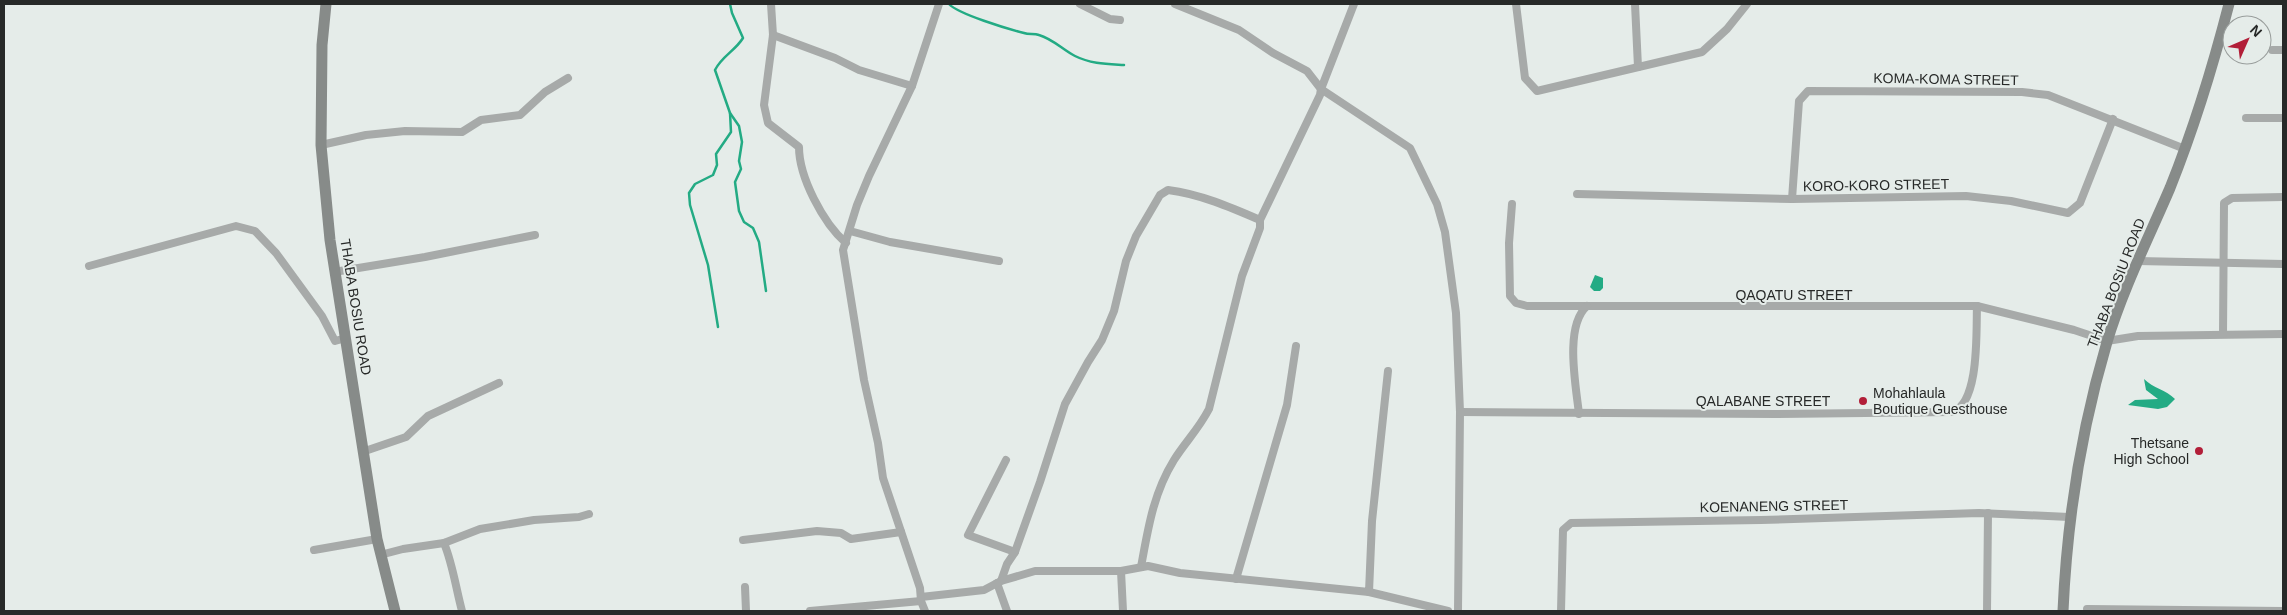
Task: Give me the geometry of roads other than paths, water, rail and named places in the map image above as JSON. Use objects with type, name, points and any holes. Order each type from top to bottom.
[{"type":"street","name":"THABA BOSIU ROAD","points":[[326,4],[322,46],[321,145],[334,272],[365,451],[377,539],[395,611]]},
{"type":"street","points":[[771,4],[773,35],[764,105],[768,124],[799,147],[799,160],[824,218],[834,233],[846,243]]},
{"type":"street","points":[[925,611],[920,588],[883,478],[864,380],[844,250],[857,205],[869,176],[912,86],[939,4]]},
{"type":"street","points":[[1080,4],[1110,19],[1120,20]]},
{"type":"street","points":[[1175,4],[1239,30],[1273,53],[1307,71],[1321,89],[1410,148],[1437,204],[1445,232],[1456,313],[1460,412],[1458,611]]},
{"type":"street","points":[[1141,567],[1154,503],[1174,460],[1199,428],[1209,409],[1242,276],[1260,228],[1260,220],[1320,96],[1354,4]]},
{"type":"street","points":[[1516,4],[1525,78],[1537,91],[1702,52],[1727,30],[1747,4]]},
{"type":"street","points":[[1635,4],[1638,67]]},
{"type":"street","name":"THABA BOSIU ROAD","points":[[2063,611],[2069,517],[2087,424],[2107,341],[2185,149],[2218,46],[2229,4]]},
{"type":"street","points":[[773,35],[836,58],[859,70],[912,86]]},
{"type":"street","points":[[2272,50],[2283,50]]},
{"type":"street","points":[[321,145],[366,135],[405,131],[462,132],[480,120],[520,115],[545,92],[568,78]]},
{"type":"street","name":"KOMA-KOMA STREET","points":[[1792,199],[1799,101],[1808,90],[2022,92],[2048,95],[2113,119],[2185,149]]},
{"type":"street","points":[[2246,118],[2283,118]]},
{"type":"street","name":"KORO-KORO STREET","points":[[1577,194],[1792,199],[1966,196],[2011,200],[2068,213],[2080,203],[2113,119]]},
{"type":"street","points":[[1007,611],[999,582],[1014,552],[1040,482],[1065,404],[1102,340],[1114,311],[1126,261],[1136,236],[1160,195],[1168,190],[1179,191],[1214,200],[1260,220]]},
{"type":"street","points":[[2223,334],[2222,264],[2224,203],[2232,198],[2283,197]]},
{"type":"street","name":"QAQATU STREET","points":[[1512,204],[1509,243],[1510,296],[1516,303],[1527,306],[1977,306],[2074,330],[2107,341]]},
{"type":"street","points":[[89,266],[236,226],[255,231],[276,253],[328,324],[335,341],[346,338]]},
{"type":"street","points":[[850,231],[890,242],[999,260]]},
{"type":"street","points":[[334,272],[425,257],[535,235]]},
{"type":"street","points":[[2138,261],[2283,264]]},
{"type":"street","points":[[1579,414],[1574,359],[1574,334],[1579,314],[1587,306]]},
{"type":"street","name":"QALABANE STREET","points":[[1460,412],[1579,414],[1952,412],[1964,404],[1970,388],[1974,365],[1977,306]]},
{"type":"street","points":[[2107,341],[2138,336],[2283,334]]},
{"type":"street","points":[[1236,580],[1287,406],[1296,346]]},
{"type":"street","points":[[1369,592],[1372,521],[1388,371]]},
{"type":"street","points":[[365,451],[406,437],[428,416],[500,383]]},
{"type":"street","points":[[1006,460],[968,535],[1014,552]]},
{"type":"street","points":[[1987,611],[1988,513]]},
{"type":"street","name":"KOENANENG STREET","points":[[1561,611],[1563,530],[1571,523],[1988,513],[2069,517]]},
{"type":"street","points":[[380,555],[403,549],[444,543],[480,528],[534,520],[579,517],[589,514]]},
{"type":"street","points":[[743,540],[817,531],[841,533],[851,539],[901,532]]},
{"type":"street","points":[[314,550],[377,539]]},
{"type":"street","points":[[444,543],[449,556],[454,585],[462,611]]},
{"type":"street","points":[[810,611],[984,590],[999,582],[1035,571],[1121,571],[1141,567],[1156,567],[1180,573],[1236,580],[1369,592],[1448,611]]},
{"type":"street","points":[[1121,571],[1123,611]]},
{"type":"street","points":[[746,587],[746,611]]},
{"type":"street","points":[[2088,609],[2283,611]]},
{"type":"waterway","points":[[730,4],[743,38],[715,70],[730,113],[739,126],[742,142],[739,161],[741,169],[735,182],[739,211],[744,222],[753,228],[759,242],[766,291]]},
{"type":"waterway","points":[[949,4],[962,12],[984,21],[1026,34],[1037,34],[1081,59],[1124,65]]},
{"type":"waterway","points":[[718,327],[708,265],[690,205],[689,193],[695,184],[713,175],[717,165],[716,154],[731,132],[730,113]]},
{"type":"place","name":"Mohahlaula Boutique Guesthouse","points":[[1863,401]]},
{"type":"place","name":"Thetsane High School","points":[[2199,451]]}]
